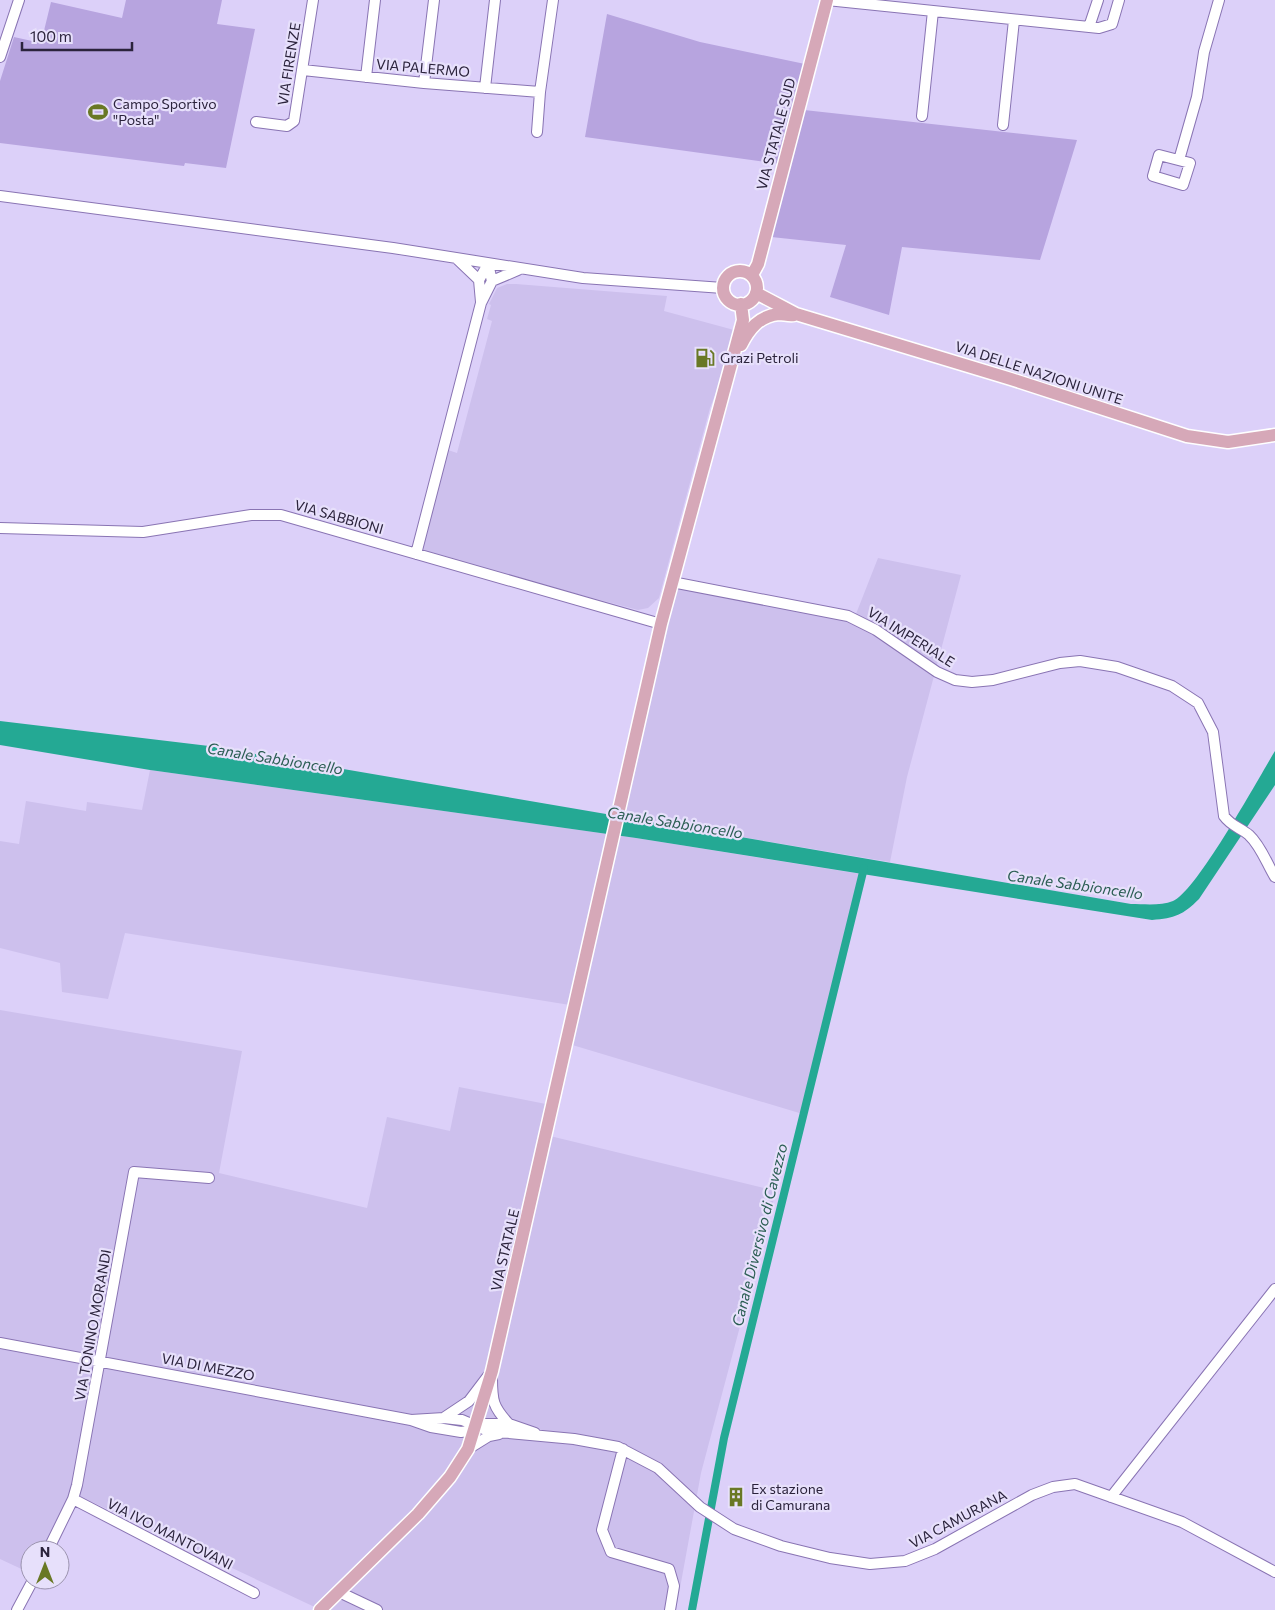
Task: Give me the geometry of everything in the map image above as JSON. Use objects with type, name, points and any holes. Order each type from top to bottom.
[{"type":"main road","name":"VIA STATALE SUD","points":[[752,275],[758,264],[827,0]]},
{"type":"main road","points":[[744,271],[752,275],[757,285],[756,293],[751,301],[741,304],[729,300],[723,288],[725,279],[735,272],[744,271]]},
{"type":"main road","name":"VIA DELLE NAZIONI UNITE","points":[[756,293],[796,314],[1011,379],[1188,436],[1228,442],[1275,435]]},
{"type":"main road","points":[[731,366],[743,320],[741,304]]},
{"type":"main road","name":"VIA DELLE NAZIONI UNITE","points":[[731,366],[746,336],[759,320],[772,315],[792,316],[796,314]]},
{"type":"main road","name":"VIA STATALE","points":[[320,1610],[418,1514],[450,1477],[468,1449],[492,1371],[661,624],[731,366]]},
{"type":"street","points":[[0,57],[19,0]]},
{"type":"street","name":"VIA FIRENZE","points":[[256,122],[287,126],[293,124],[313,0]]},
{"type":"street","points":[[366,77],[375,0]]},
{"type":"street","points":[[424,83],[434,0]]},
{"type":"street","points":[[486,88],[495,0]]},
{"type":"street","points":[[537,132],[540,92],[553,0]]},
{"type":"street","points":[[827,0],[1099,28],[1110,25],[1114,20],[1119,0]]},
{"type":"street","points":[[1090,27],[1098,0]]},
{"type":"street","points":[[1179,160],[1198,96],[1204,52],[1219,0]]},
{"type":"street","points":[[922,116],[933,11]]},
{"type":"street","points":[[1003,125],[1014,20]]},
{"type":"street","name":"VIA PALERMO","points":[[303,70],[424,83],[540,92]]},
{"type":"street","points":[[0,196],[584,278],[723,288]]},
{"type":"street","points":[[456,259],[479,280]]},
{"type":"street","points":[[481,303],[479,280],[488,264]]},
{"type":"street","points":[[416,554],[481,303],[492,281],[488,264]]},
{"type":"street","points":[[492,281],[520,269]]},
{"type":"street","name":"VIA SABBIONI","points":[[0,528],[142,532],[239,516],[272,514],[292,517],[661,624]]},
{"type":"street","name":"VIA IMPERIALE","points":[[672,582],[848,616],[876,630],[937,672],[955,680],[972,682],[993,680],[1060,663],[1080,661],[1117,667],[1172,686],[1198,703],[1214,732],[1222,809],[1229,823],[1249,834],[1275,877]]},
{"type":"street","name":"VIA TONINO MORANDI","points":[[53,1540],[74,1499],[134,1172],[209,1178]]},
{"type":"street","points":[[1111,1496],[1275,1289]]},
{"type":"street","name":"VIA DI MEZZO","points":[[0,1343],[411,1420]]},
{"type":"street","points":[[444,1418],[469,1401],[492,1371]]},
{"type":"street","points":[[461,1432],[467,1438],[468,1449],[489,1436],[506,1429],[495,1410],[492,1398],[492,1371]]},
{"type":"street","name":"VIA CAMURANA","points":[[411,1420],[444,1418],[462,1420],[488,1431],[506,1429],[574,1439],[624,1449],[658,1468],[700,1506],[724,1523],[781,1546],[830,1558],[870,1564],[905,1561],[935,1549],[1032,1495],[1054,1486],[1075,1484],[1111,1496],[1140,1509],[1182,1522],[1275,1572]]},
{"type":"street","points":[[411,1420],[431,1427],[461,1432],[469,1431],[475,1424]]},
{"type":"street","points":[[624,1449],[602,1530],[611,1552],[669,1569],[674,1586],[670,1610]]},
{"type":"street","name":"VIA IVO MANTOVANI","points":[[74,1499],[254,1593]]},
{"type":"street","points":[[17,1610],[28,1590]]},
{"type":"street","points":[[339,1592],[377,1610]]},
{"type":"shaded area","name":"Campo Sportivo \"Posta\"","points":[[126,0],[222,0],[217,24],[255,29],[226,168],[185,163],[184,166],[0,143],[0,81],[14,37],[41,43],[51,2],[122,18]]},
{"type":"shaded area","points":[[607,14],[700,42],[805,64],[795,109],[1077,140],[1040,260],[902,247],[889,315],[830,297],[846,245],[762,236],[780,164],[585,137]]},
{"type":"shaded area","points":[[507,284],[667,296],[664,311],[734,330],[722,377],[710,408],[659,598],[648,608],[638,610],[422,553],[448,450],[457,453],[492,321],[487,319],[491,305],[489,304],[497,288]]},
{"type":"shaded area","points":[[878,558],[961,575],[907,777],[890,862],[622,817],[678,582],[854,619]]},
{"type":"shaded area","points":[[150,770],[636,838],[861,874],[806,1115],[569,1044],[576,1006],[125,933],[108,999],[62,992],[60,963],[0,948],[0,841],[19,844],[26,801],[86,811],[87,802],[142,810]]},
{"type":"shaded area","points":[[0,1010],[242,1051],[219,1173],[367,1208],[387,1117],[450,1131],[459,1087],[551,1105],[546,1135],[776,1191],[701,1473],[676,1610],[321,1610],[71,1492],[47,1540],[20,1540],[20,1568],[0,1559]]},
{"type":"water","name":"Canale Sabbioncello","points":[[0,721],[209,746],[1131,904],[1168,903],[1184,893],[1211,857],[1275,751],[1275,785],[1199,899],[1178,915],[1152,920],[636,838],[150,770],[0,745]]},
{"type":"waterway","name":"Canale Diversivo di Cavezzo","points":[[692,1610],[724,1438],[864,868]]},
{"type":"place","name":"Campo Sportivo \"Posta\"","points":[[98,112]]},
{"type":"place","name":"Grazi Petroli","points":[[705,358]]},
{"type":"place","name":"Ex stazione di Camurana","points":[[736,1497]]}]
